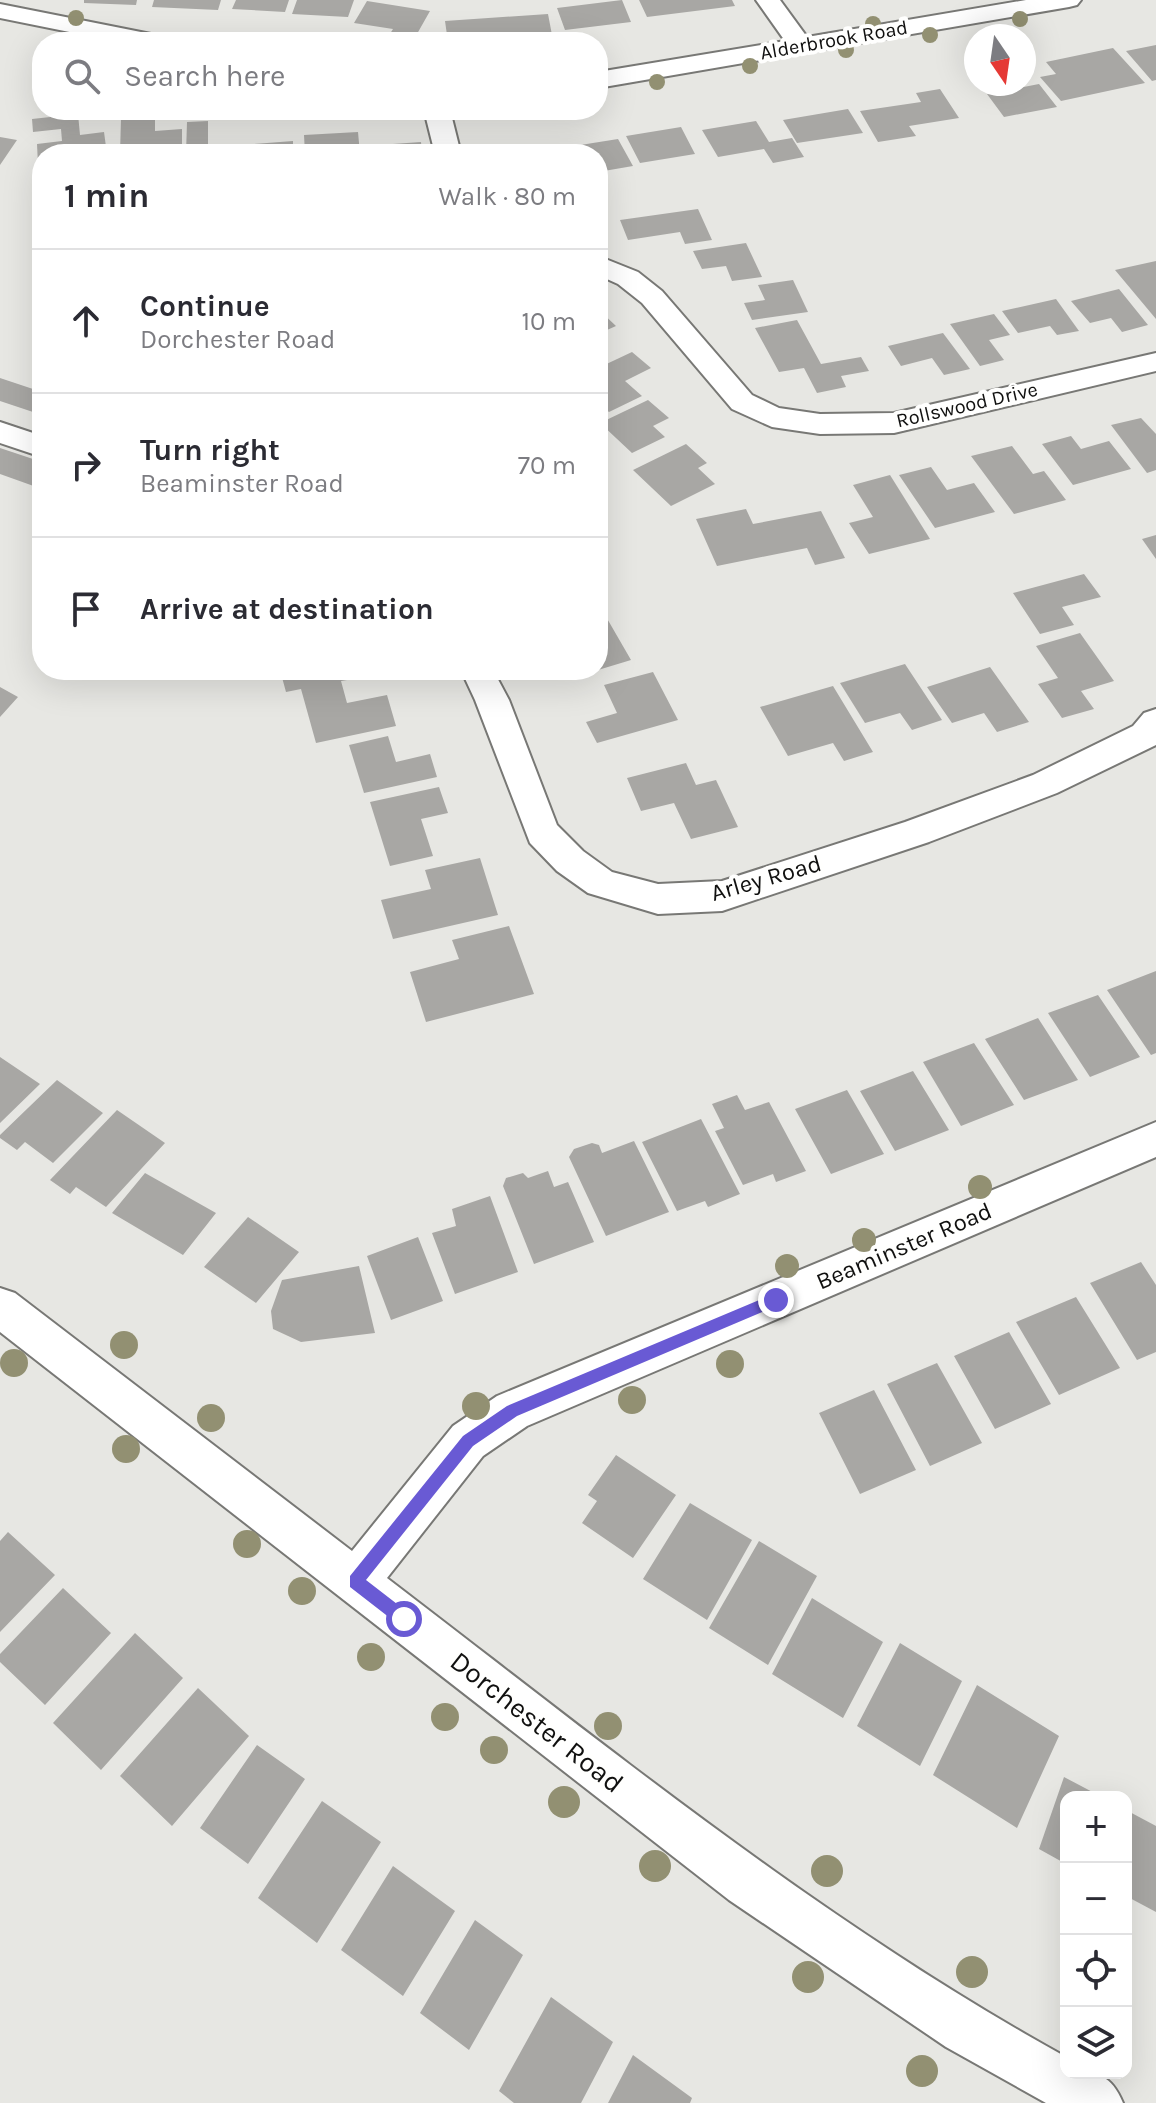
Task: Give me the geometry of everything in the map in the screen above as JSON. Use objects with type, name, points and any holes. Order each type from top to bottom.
[{"type":"street","points":[[768,0],[801,46]]},
{"type":"street","name":"Alderbrook Road","points":[[608,78],[1069,0]]},
{"type":"street","points":[[0,11],[106,32]]},
{"type":"street","points":[[440,120],[446,144]]},
{"type":"street","name":"Rollswood Drive","points":[[608,269],[628,278],[652,297],[742,402],[772,417],[820,424],[894,423],[1156,362]]},
{"type":"street","points":[[0,432],[32,443]]},
{"type":"street","name":"Arley Road","points":[[482,680],[542,833],[570,861],[601,883],[658,899],[722,896],[917,832],[1045,784],[1145,735],[1156,722]]},
{"type":"street","name":"Beaminster Road","points":[[356,1581],[468,1441],[512,1411],[1156,1139]]},
{"type":"street","name":"Dorchester Road","points":[[0,1307],[746,1883],[964,2029],[1097,2103]]},
{"type":"building","points":[[84,0],[137,0],[136,5],[84,3]]},
{"type":"building","points":[[154,0],[221,0],[218,10],[152,7]]},
{"type":"building","points":[[236,0],[289,0],[285,12],[232,9]]},
{"type":"building","points":[[297,0],[354,0],[348,17],[292,14]]},
{"type":"building","points":[[622,0],[631,22],[565,30],[557,8]]},
{"type":"building","points":[[639,0],[732,0],[735,6],[647,17]]},
{"type":"building","points":[[367,1],[430,11],[418,32],[391,32],[393,29],[354,23]]},
{"type":"building","points":[[548,14],[551,32],[447,32],[445,21]]},
{"type":"building","points":[[1156,45],[1156,80],[1152,81],[1126,51]]},
{"type":"building","points":[[1113,48],[1145,83],[1061,101],[1040,77],[1056,74],[1046,62]]},
{"type":"building","points":[[1039,84],[1057,107],[1004,117],[988,96],[1036,96],[1036,85]]},
{"type":"building","points":[[940,89],[959,118],[909,126],[916,136],[878,142],[860,111],[921,102],[916,93]]},
{"type":"building","points":[[848,109],[863,133],[797,143],[783,120]]},
{"type":"building","points":[[32,120],[79,120],[80,135],[104,132],[106,144],[37,144],[62,141],[61,129],[33,132]]},
{"type":"building","points":[[121,120],[155,120],[155,131],[182,129],[182,144],[120,144]]},
{"type":"building","points":[[208,121],[208,144],[186,144],[187,122]]},
{"type":"building","points":[[756,121],[769,142],[792,138],[804,157],[773,163],[764,149],[718,157],[702,130]]},
{"type":"building","points":[[681,127],[695,154],[640,163],[626,136]]},
{"type":"building","points":[[358,132],[359,144],[304,144],[304,135]]},
{"type":"building","points":[[0,137],[17,140],[0,165]]},
{"type":"building","points":[[618,139],[633,166],[608,170],[608,144],[587,144]]},
{"type":"building","points":[[293,141],[293,144],[255,144]]},
{"type":"building","points":[[698,209],[712,240],[685,244],[680,232],[628,240],[620,220]]},
{"type":"building","points":[[746,243],[762,277],[732,281],[726,266],[702,269],[693,251]]},
{"type":"building","points":[[1156,261],[1156,319],[1115,270]]},
{"type":"building","points":[[793,280],[808,312],[752,320],[744,303],[765,300],[758,285]]},
{"type":"building","points":[[1119,289],[1148,325],[1122,332],[1111,318],[1090,323],[1071,301]]},
{"type":"building","points":[[1056,299],[1079,331],[1057,335],[1050,326],[1018,333],[1002,311]]},
{"type":"building","points":[[994,314],[1010,335],[989,340],[1004,360],[980,366],[950,324]]},
{"type":"building","points":[[608,318],[616,326],[608,330]]},
{"type":"building","points":[[797,320],[821,364],[861,357],[869,371],[841,376],[846,387],[817,393],[804,368],[779,372],[755,328]]},
{"type":"building","points":[[943,333],[970,369],[944,375],[932,358],[901,366],[888,346]]},
{"type":"building","points":[[632,352],[651,368],[625,381],[642,396],[609,412],[608,411],[608,363]]},
{"type":"building","points":[[0,378],[32,389],[32,412],[0,401]]},
{"type":"building","points":[[648,400],[669,418],[653,426],[665,437],[632,453],[608,430],[608,419]]},
{"type":"building","points":[[1141,418],[1156,434],[1156,470],[1147,473],[1111,425]]},
{"type":"building","points":[[1071,436],[1081,449],[1109,441],[1131,469],[1073,485],[1042,444]]},
{"type":"building","points":[[686,444],[707,463],[698,468],[715,484],[671,506],[633,470]]},
{"type":"building","points":[[1012,446],[1033,474],[1044,471],[1066,500],[1014,514],[971,456]]},
{"type":"building","points":[[0,448],[32,459],[32,485],[0,474]]},
{"type":"building","points":[[931,467],[947,490],[974,483],[995,512],[935,528],[899,475]]},
{"type":"building","points":[[890,475],[930,539],[869,554],[849,523],[873,517],[853,485]]},
{"type":"building","points":[[746,509],[753,524],[821,511],[845,558],[815,565],[807,548],[717,566],[696,519]]},
{"type":"building","points":[[1156,535],[1156,559],[1142,539]]},
{"type":"building","points":[[1084,574],[1101,597],[1062,607],[1074,625],[1040,634],[1013,593]]},
{"type":"building","points":[[608,620],[631,660],[608,667]]},
{"type":"building","points":[[1080,633],[1114,681],[1081,691],[1094,709],[1062,718],[1038,684],[1058,678],[1036,646]]},
{"type":"building","points":[[905,664],[942,720],[912,730],[900,713],[865,723],[840,683]]},
{"type":"building","points":[[990,667],[1029,722],[997,732],[984,713],[952,723],[927,687]]},
{"type":"building","points":[[653,672],[678,720],[597,743],[586,722],[617,713],[604,685]]},
{"type":"building","points":[[283,680],[347,680],[341,681],[347,703],[387,695],[396,726],[316,743],[301,689],[286,692]]},
{"type":"building","points":[[833,686],[873,752],[844,761],[833,743],[788,756],[760,707]]},
{"type":"building","points":[[0,687],[18,697],[0,717]]},
{"type":"building","points":[[388,736],[396,762],[430,754],[437,777],[364,793],[349,745]]},
{"type":"building","points":[[686,763],[696,785],[716,780],[738,827],[691,839],[674,803],[641,811],[627,778]]},
{"type":"building","points":[[439,787],[448,813],[421,819],[433,856],[390,866],[370,802]]},
{"type":"building","points":[[480,858],[498,915],[393,939],[381,900],[431,889],[425,870]]},
{"type":"building","points":[[509,926],[534,994],[426,1022],[410,972],[459,959],[452,940]]},
{"type":"building","points":[[1156,971],[1156,1053],[1151,1055],[1107,990]]},
{"type":"building","points":[[1098,995],[1140,1057],[1090,1077],[1048,1013]]},
{"type":"building","points":[[1038,1018],[1078,1080],[1024,1100],[985,1039]]},
{"type":"building","points":[[974,1043],[1014,1105],[961,1126],[923,1062]]},
{"type":"building","points":[[0,1057],[40,1084],[0,1123]]},
{"type":"building","points":[[913,1071],[949,1130],[895,1151],[860,1091]]},
{"type":"building","points":[[57,1080],[103,1113],[53,1163],[25,1142],[17,1150],[0,1135]]},
{"type":"building","points":[[847,1090],[884,1154],[831,1174],[795,1109]]},
{"type":"building","points":[[737,1095],[745,1110],[769,1102],[806,1171],[776,1182],[773,1174],[743,1185],[715,1131],[724,1128],[712,1104]]},
{"type":"building","points":[[117,1110],[165,1143],[106,1207],[76,1187],[70,1194],[50,1180]]},
{"type":"building","points":[[701,1119],[740,1194],[708,1207],[705,1201],[677,1211],[642,1142]]},
{"type":"building","points":[[634,1141],[669,1212],[606,1236],[569,1157],[574,1149],[592,1143],[599,1145],[602,1153]]},
{"type":"building","points":[[548,1171],[554,1187],[568,1182],[594,1242],[534,1264],[503,1186],[506,1178],[523,1173],[528,1178]]},
{"type":"building","points":[[145,1173],[216,1213],[183,1255],[112,1213]]},
{"type":"building","points":[[490,1196],[518,1272],[455,1294],[432,1233],[456,1226],[452,1209]]},
{"type":"building","points":[[248,1217],[299,1252],[256,1303],[204,1267]]},
{"type":"building","points":[[418,1237],[443,1301],[391,1320],[367,1256]]},
{"type":"building","points":[[1141,1262],[1156,1285],[1156,1352],[1137,1360],[1090,1283]]},
{"type":"building","points":[[359,1266],[375,1333],[301,1342],[273,1329],[271,1311],[282,1280]]},
{"type":"building","points":[[1076,1297],[1120,1368],[1059,1395],[1016,1322]]},
{"type":"building","points":[[1009,1332],[1051,1404],[995,1429],[954,1356]]},
{"type":"building","points":[[937,1363],[982,1443],[930,1466],[887,1384]]},
{"type":"building","points":[[874,1390],[916,1470],[860,1494],[819,1413]]},
{"type":"building","points":[[616,1455],[676,1495],[633,1558],[582,1523],[597,1501],[588,1495]]},
{"type":"building","points":[[690,1503],[752,1540],[707,1620],[643,1579]]},
{"type":"building","points":[[8,1532],[55,1575],[0,1632],[0,1541]]},
{"type":"building","points":[[759,1541],[817,1576],[768,1665],[709,1628]]},
{"type":"building","points":[[63,1588],[111,1633],[45,1705],[0,1662],[0,1654]]},
{"type":"building","points":[[812,1598],[883,1642],[843,1718],[772,1674]]},
{"type":"building","points":[[135,1633],[183,1678],[101,1770],[53,1723]]},
{"type":"building","points":[[900,1643],[962,1681],[920,1766],[857,1726]]},
{"type":"building","points":[[977,1685],[1059,1736],[1017,1828],[933,1775]]},
{"type":"building","points":[[198,1688],[249,1736],[172,1826],[120,1776]]},
{"type":"building","points":[[257,1745],[305,1779],[248,1864],[200,1828]]},
{"type":"building","points":[[1064,1777],[1091,1791],[1060,1791],[1060,1861],[1039,1849]]},
{"type":"building","points":[[322,1801],[381,1842],[317,1943],[258,1898]]},
{"type":"building","points":[[1132,1813],[1156,1826],[1156,1912],[1132,1899]]},
{"type":"building","points":[[393,1866],[455,1911],[403,1996],[341,1950]]},
{"type":"building","points":[[475,1920],[523,1955],[469,2050],[420,2013]]},
{"type":"building","points":[[551,1997],[613,2042],[581,2103],[514,2103],[499,2091]]},
{"type":"building","points":[[633,2055],[692,2098],[690,2103],[608,2103]]},
{"type":"route","points":[[404,1619],[356,1581],[468,1441],[512,1411],[776,1300]]}]
